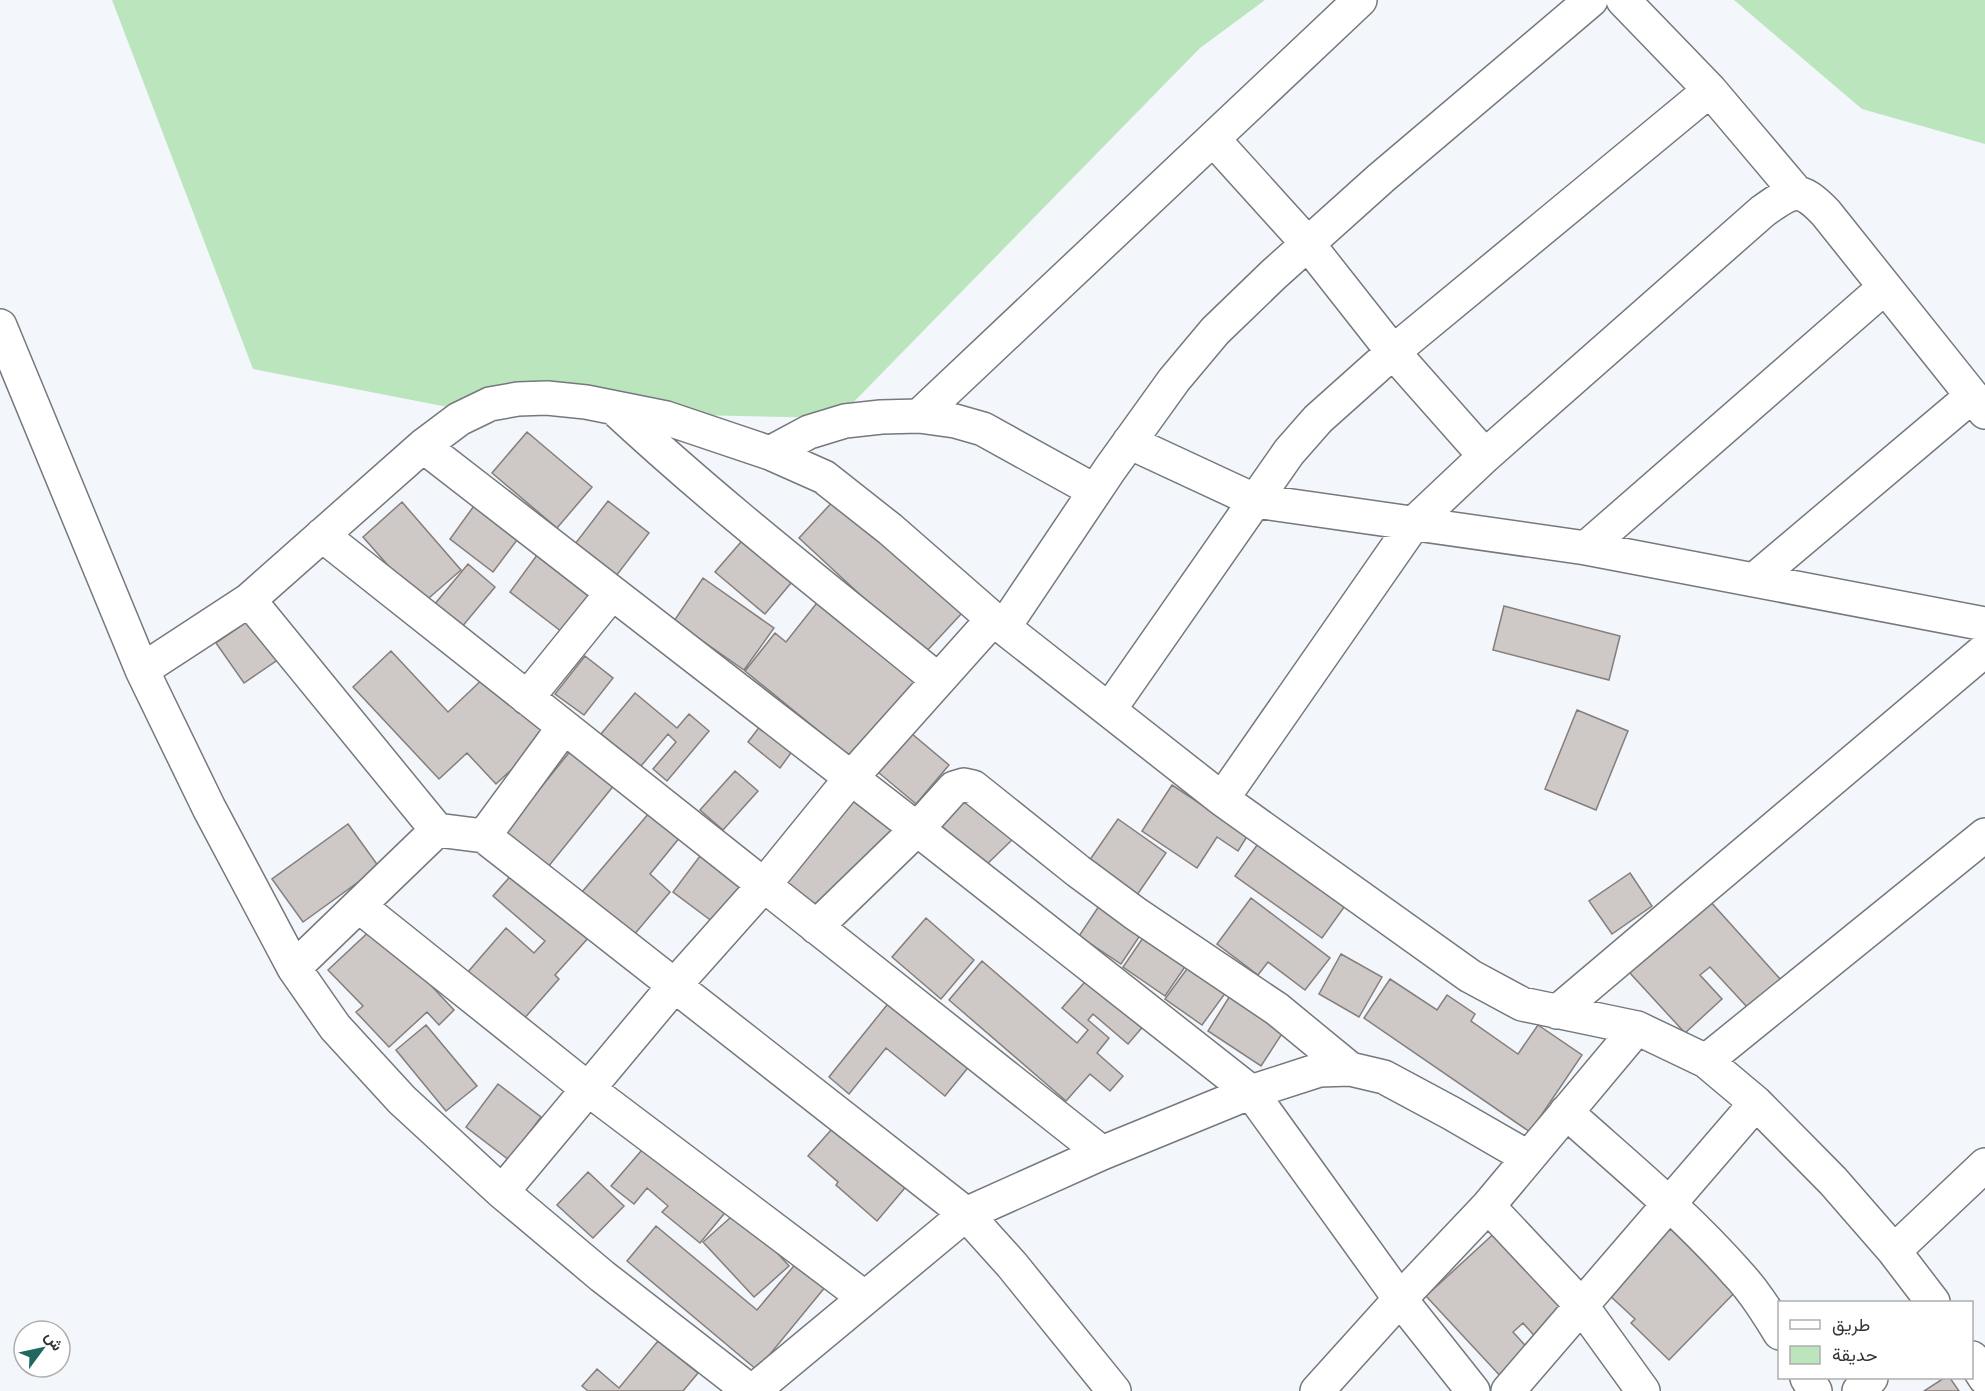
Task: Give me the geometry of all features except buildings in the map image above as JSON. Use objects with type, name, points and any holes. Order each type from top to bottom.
[{"type":"street","points":[[919,416],[1360,0]]},
{"type":"street","points":[[502,1192],[674,986],[764,885],[851,778],[938,680],[998,623],[1174,380],[1215,331],[1381,178],[1591,0]]},
{"type":"street","points":[[1623,0],[1710,90],[1797,193]]},
{"type":"street","points":[[1109,710],[1289,452],[1318,419],[1393,352],[1710,90]]},
{"type":"street","points":[[1213,139],[1308,244],[1393,352],[1485,456]]},
{"type":"street","points":[[1222,799],[1414,523],[1485,456],[1763,212],[1784,196],[1797,193],[1811,197],[1826,213],[1978,404],[1754,580]]},
{"type":"street","points":[[1586,548],[1885,287]]},
{"type":"street","points":[[0,326],[142,670],[209,808],[294,968],[335,1027],[395,1092],[502,1192],[602,1276],[711,1380],[751,1391],[966,1214],[1102,1153],[1251,1092],[1319,1070],[1350,1069],[1384,1077],[1527,1157]]},
{"type":"street","points":[[142,670],[249,600],[423,446],[459,418],[490,404],[518,399],[547,398],[586,402],[666,418],[770,453],[824,477],[890,529],[998,623],[1222,799],[1470,976],[1522,1004],[1637,1028],[1706,1061],[1756,1103],[1833,1181],[1894,1251],[1932,1301]]},
{"type":"street","points":[[614,408],[664,455],[734,515],[938,680]]},
{"type":"street","points":[[770,453],[809,432],[844,421],[919,416],[955,421],[983,429],[1095,491]]},
{"type":"street","points":[[1129,442],[1256,501],[1586,548],[1985,624]]},
{"type":"street","points":[[423,446],[1251,1092],[1400,1299],[1473,1391]]},
{"type":"street","points":[[322,535],[1102,1153]]},
{"type":"street","points":[[527,698],[612,593]]},
{"type":"street","points":[[249,600],[437,830],[484,836],[966,1214],[1012,1265],[1114,1391]]},
{"type":"street","points":[[1557,1012],[1985,650]]},
{"type":"street","points":[[484,836],[564,727]]},
{"type":"street","points":[[816,927],[916,829],[954,788],[964,785],[973,787],[1078,871],[1136,914],[1277,1009],[1350,1069]]},
{"type":"street","points":[[294,968],[437,830]]},
{"type":"street","points":[[1706,1061],[1985,835]]},
{"type":"street","points":[[359,906],[588,1089],[865,1298]]},
{"type":"street","points":[[1317,1391],[1488,1206],[1637,1028]]},
{"type":"street","points":[[1508,1391],[1756,1103]]},
{"type":"street","points":[[1566,1112],[1669,1204],[1738,1274],[1761,1302],[1778,1331]]},
{"type":"street","points":[[1894,1251],[1985,1165]]},
{"type":"street","points":[[1488,1206],[1581,1305],[1643,1391]]},
{"type":"street","points":[[1973,1361],[1985,1378]]},
{"type":"street","points":[[1859,1391],[1869,1379]]},
{"type":"green space","points":[[112,0],[1265,0],[1200,48],[838,418],[463,410],[253,369]]},
{"type":"green space","points":[[1734,0],[1985,0],[1985,144],[1862,109]]}]
